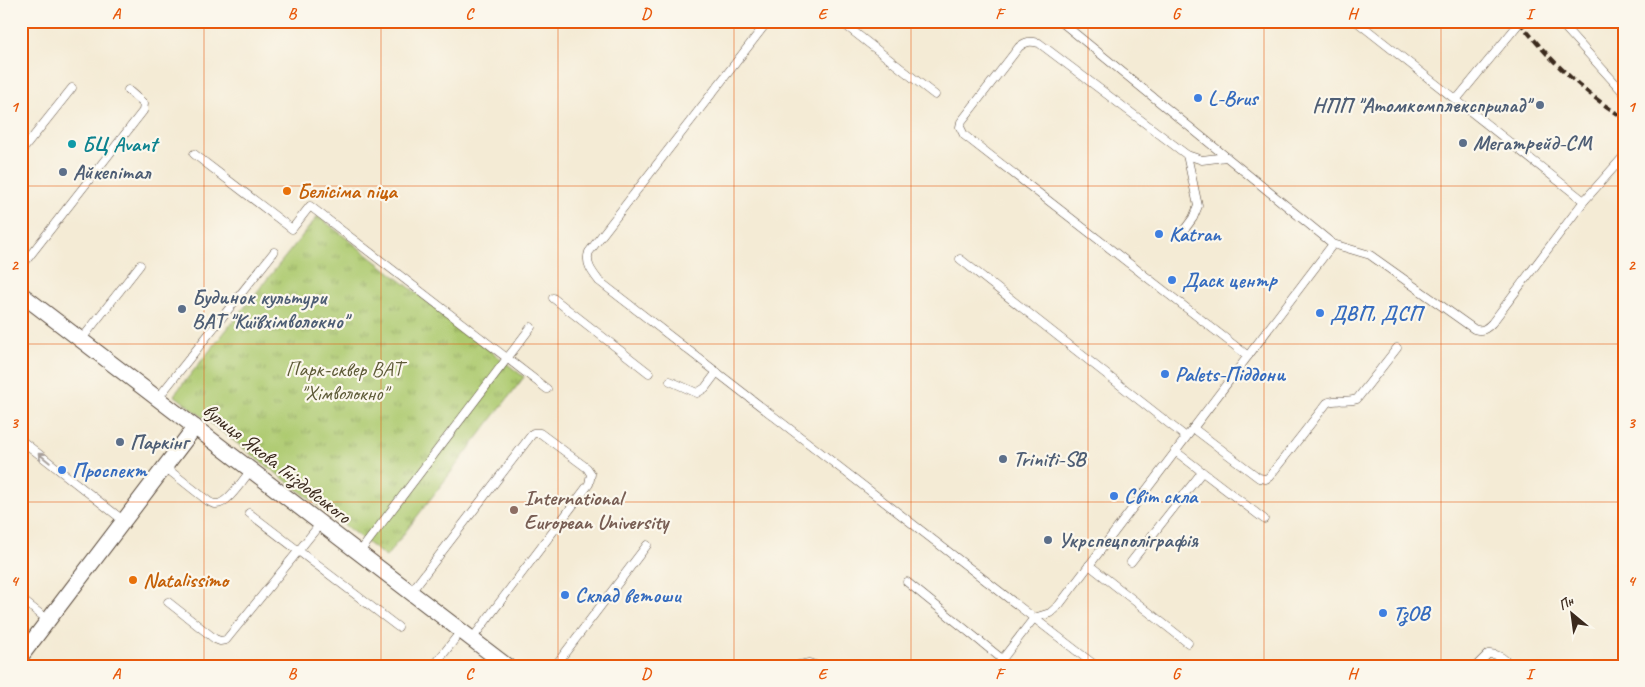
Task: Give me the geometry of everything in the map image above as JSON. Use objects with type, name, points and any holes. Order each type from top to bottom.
[{"type":"street","name":"вулиця Якова Гніздовського","points":[[21,294],[507,666]]},
{"type":"street","points":[[21,656],[195,427]]},
{"type":"lane","points":[[768,21],[588,255],[589,267],[599,281],[1096,666]]},
{"type":"lane","points":[[840,21],[935,95]]},
{"type":"lane","points":[[1060,21],[1333,244],[1370,255],[1474,329],[1480,331],[1487,329],[1492,324],[1584,201],[1624,156]]},
{"type":"lane","points":[[1356,21],[1584,201]]},
{"type":"lane","points":[[1456,100],[1521,21]]},
{"type":"lane","points":[[1559,21],[1624,93]]},
{"type":"lane","points":[[1226,157],[1202,160],[1187,155],[1039,43],[1030,41],[1019,47],[961,122],[960,127],[964,135],[1248,356]]},
{"type":"lane","points":[[21,152],[72,88]]},
{"type":"lane","points":[[21,267],[143,111],[144,104],[128,90]]},
{"type":"lane","points":[[194,154],[292,228],[310,206],[548,389]]},
{"type":"lane","points":[[1182,233],[1193,218],[1198,206],[1187,155]]},
{"type":"lane","points":[[907,582],[999,663],[1034,618],[1056,609],[1333,244]]},
{"type":"lane","points":[[158,398],[274,252]]},
{"type":"lane","points":[[960,259],[1186,438]]},
{"type":"lane","points":[[80,340],[140,265]]},
{"type":"lane","points":[[553,298],[649,373]]},
{"type":"lane","points":[[359,553],[531,327]]},
{"type":"lane","points":[[1193,428],[1258,478],[1266,479],[1324,406],[1331,401],[1348,402],[1357,399],[1397,348]]},
{"type":"lane","points":[[670,381],[697,392],[705,388],[717,372]]},
{"type":"lane","points":[[411,592],[532,433],[540,433],[587,468],[591,474],[589,484],[466,635],[434,666]]},
{"type":"lane","points":[[21,440],[124,521]]},
{"type":"lane","points":[[1175,451],[1264,519]]},
{"type":"lane","points":[[165,467],[215,504],[222,503],[229,498],[251,470]]},
{"type":"lane","points":[[1131,562],[1202,472]]},
{"type":"lane","points":[[250,514],[398,627]]},
{"type":"lane","points":[[168,602],[215,639],[220,641],[226,640],[321,523]]},
{"type":"lane","points":[[555,666],[647,545]]},
{"type":"lane","points":[[1089,566],[1188,642]]},
{"type":"lane","points":[[21,599],[48,620]]},
{"type":"lane","points":[[1476,666],[1488,654],[1494,654],[1500,656],[1512,666]]},
{"type":"lane","points":[[794,666],[809,663],[818,666]]},
{"type":"green space","name":"Парк-сквер ВАТ \"Хімволокно\"","points":[[318,216],[524,377],[386,557],[174,395]]},
{"type":"railway","points":[[1519,21],[1554,62],[1595,98],[1624,118]]},
{"type":"place","name":"L-Brus","points":[[1198,98]]},
{"type":"place","name":"НПП \"Атомкомплексприлад\"","points":[[1540,105]]},
{"type":"place","name":"Мегатрейд-СМ","points":[[1463,143]]},
{"type":"place","name":"БЦ Avant","points":[[72,144]]},
{"type":"place","name":"Айкепітал","points":[[63,172]]},
{"type":"place","name":"Белісіма піца","points":[[287,191]]},
{"type":"place","name":"Katran","points":[[1159,234]]},
{"type":"place","name":"Даск центр","points":[[1172,280]]},
{"type":"place","name":"Будинок культури ВАТ \"Київхімволокно\"","points":[[182,309]]},
{"type":"place","name":"ДВП, ДСП","points":[[1320,313]]},
{"type":"place","name":"Palets-Піддони","points":[[1165,374]]},
{"type":"place","name":"Паркінг","points":[[120,442]]},
{"type":"place","name":"Triniti-SB","points":[[1003,459]]},
{"type":"place","name":"Проспект","points":[[62,470]]},
{"type":"place","name":"Світ скла","points":[[1114,496]]},
{"type":"place","name":"International European University","points":[[514,510]]},
{"type":"place","name":"Укрспецполіграфія","points":[[1048,540]]},
{"type":"place","name":"Natalissimo","points":[[133,580]]},
{"type":"place","name":"Склад ветоши","points":[[565,595]]},
{"type":"place","name":"ТзОВ","points":[[1383,613]]}]
